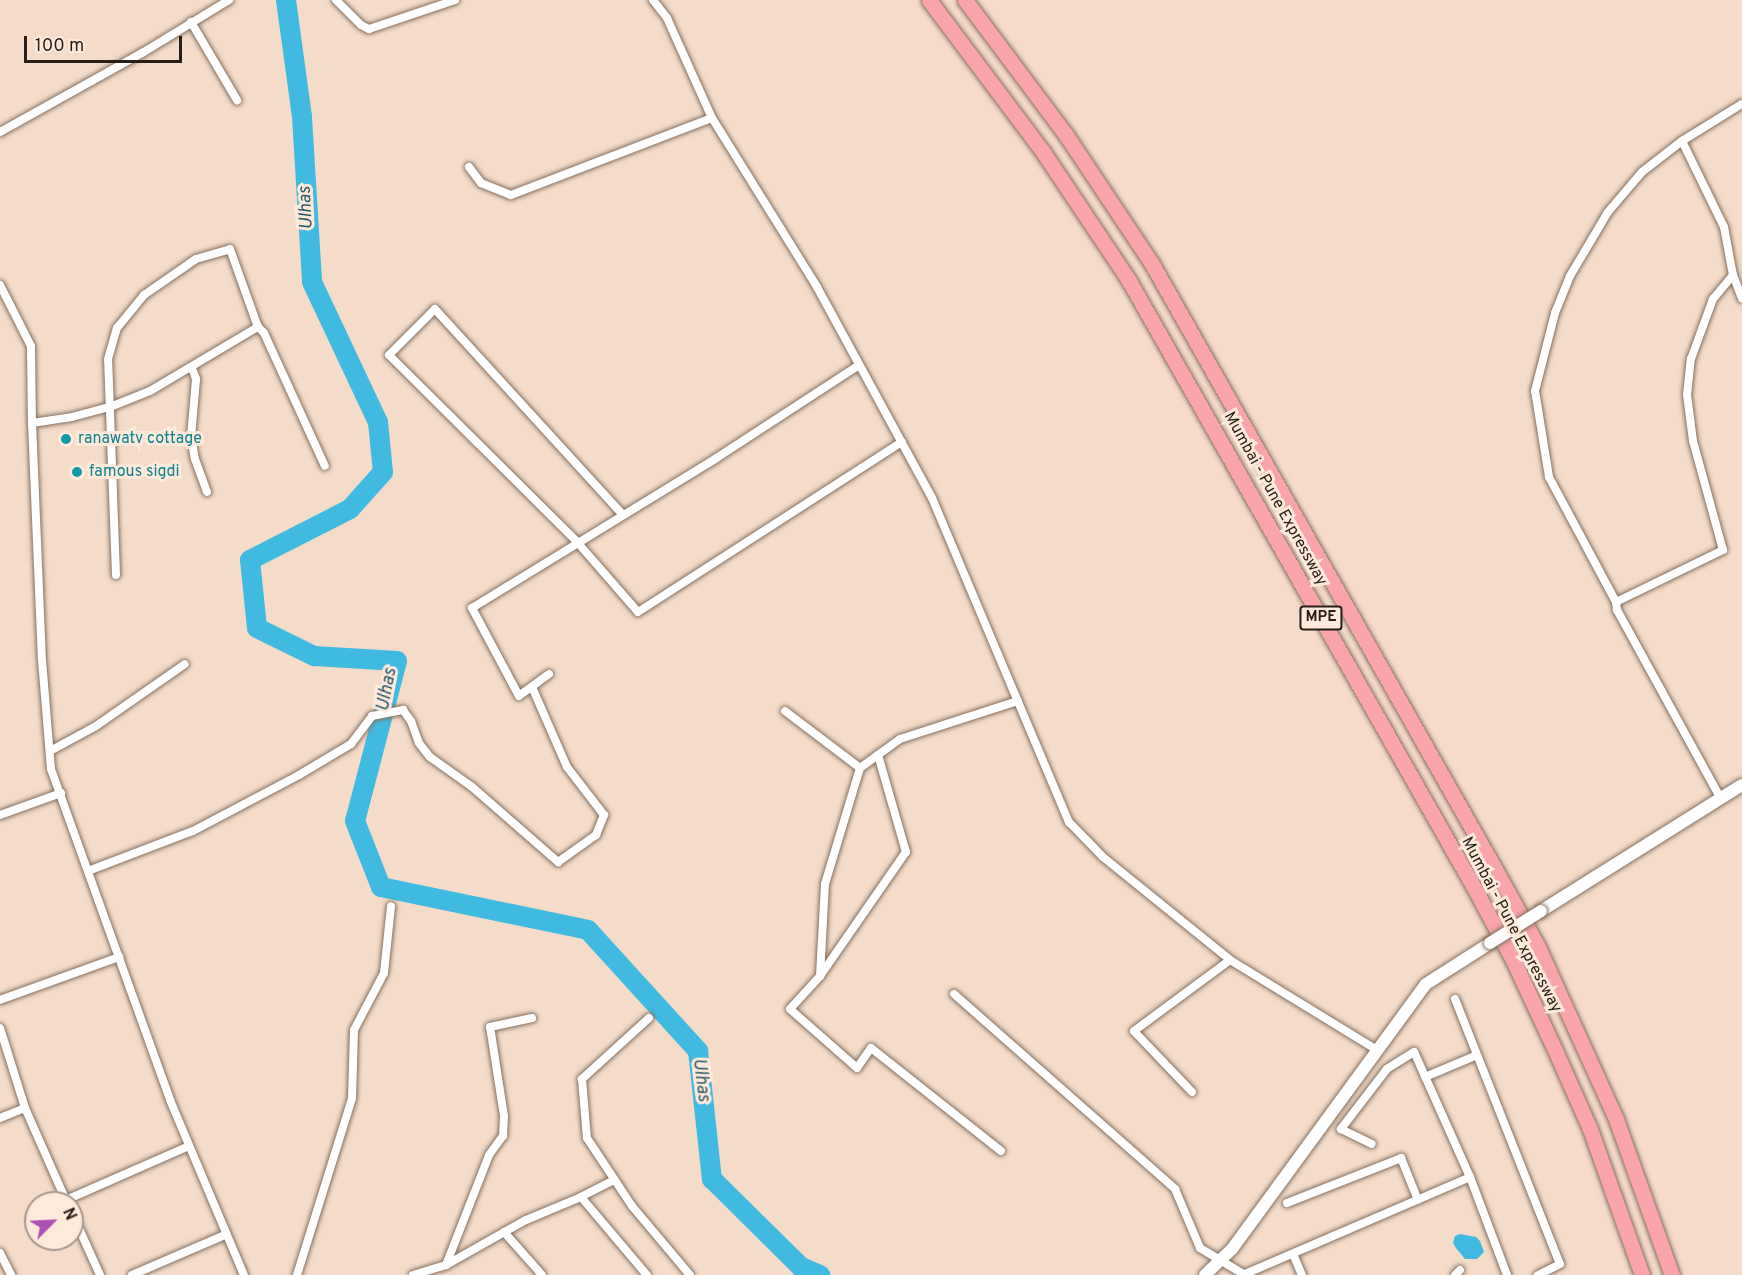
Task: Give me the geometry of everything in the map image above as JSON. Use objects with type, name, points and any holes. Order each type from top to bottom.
[{"type":"highway","name":"Mumbai - Pune Expressway","points":[[929,0],[1043,152],[1128,279],[1465,872],[1513,960],[1556,1050],[1590,1129],[1642,1275]]},
{"type":"highway","name":"Mumbai - Pune Expressway","points":[[965,0],[1066,135],[1152,264],[1495,869],[1538,947],[1607,1099],[1658,1230],[1672,1275]]},
{"type":"street","points":[[0,132],[142,53],[229,0]]},
{"type":"street","points":[[336,0],[361,25],[369,28],[454,0]]},
{"type":"street","points":[[653,0],[667,18],[712,118],[817,287],[933,498],[1069,822],[1103,857],[1230,960],[1377,1050]]},
{"type":"street","points":[[191,22],[237,100]]},
{"type":"street","points":[[1721,799],[1617,610],[1616,602],[1549,477],[1535,391],[1556,314],[1570,276],[1608,212],[1642,172],[1682,141],[1742,104]]},
{"type":"street","points":[[469,167],[481,183],[511,195],[712,118]]},
{"type":"street","points":[[1682,141],[1724,227],[1733,276],[1742,298]]},
{"type":"street","points":[[116,575],[108,359],[117,328],[144,295],[195,259],[230,249],[258,327],[264,333],[325,466]]},
{"type":"street","points":[[1616,602],[1723,549],[1693,441],[1687,395],[1691,359],[1713,299],[1733,276]]},
{"type":"street","points":[[0,285],[31,346],[42,660],[51,769],[170,1100],[244,1275]]},
{"type":"street","points":[[623,515],[435,309],[389,355],[578,543],[638,612],[902,442]]},
{"type":"street","points":[[32,423],[72,417],[110,407],[150,391],[178,372],[192,368],[258,327]]},
{"type":"street","points":[[549,674],[519,696],[472,608],[859,365]]},
{"type":"street","points":[[192,368],[196,379],[192,437],[195,459],[207,492]]},
{"type":"street","points":[[50,751],[96,726],[185,664]]},
{"type":"street","points":[[88,871],[193,831],[299,775],[351,744],[372,716],[403,710],[411,720],[419,743],[430,757],[471,786],[558,862],[596,835],[604,815],[567,767],[532,687]]},
{"type":"street","points":[[820,976],[825,884],[860,768],[900,739],[1018,701]]},
{"type":"street","points":[[785,711],[860,768]]},
{"type":"street","points":[[878,755],[906,852],[820,976],[790,1009],[857,1068],[871,1048],[1001,1151]]},
{"type":"street","points":[[1205,1275],[1232,1249],[1426,984],[1742,785]]},
{"type":"street","points":[[0,815],[61,793]]},
{"type":"street","points":[[297,1275],[352,1098],[354,1030],[384,973],[391,906]]},
{"type":"street","points":[[0,999],[119,957]]},
{"type":"street","points":[[1192,1092],[1134,1030],[1230,960]]},
{"type":"street","points":[[954,994],[1175,1189],[1200,1248],[1218,1261],[1245,1275],[1470,1177]]},
{"type":"street","points":[[1455,999],[1560,1264],[1538,1275]]},
{"type":"street","points":[[446,1265],[489,1155],[503,1136],[504,1116],[490,1027],[532,1018]]},
{"type":"street","points":[[648,1018],[582,1079],[587,1138],[632,1206],[690,1275]]},
{"type":"street","points":[[0,1028],[25,1108],[62,1191]]},
{"type":"street","points":[[1372,1144],[1341,1130],[1387,1069],[1414,1052],[1470,1177],[1507,1275]]},
{"type":"street","points":[[1425,1077],[1477,1055]]},
{"type":"street","points":[[0,1119],[25,1108]]},
{"type":"street","points":[[84,1194],[189,1146]]},
{"type":"street","points":[[1287,1203],[1401,1158],[1418,1200]]},
{"type":"street","points":[[413,1275],[427,1273],[446,1265],[526,1220],[581,1197],[614,1180]]},
{"type":"street","points":[[581,1197],[647,1275]]},
{"type":"street","points":[[504,1232],[542,1275]]},
{"type":"street","points":[[132,1275],[227,1234]]},
{"type":"street","points":[[84,1240],[100,1275]]},
{"type":"street","points":[[0,1253],[10,1275]]},
{"type":"street","points":[[1293,1254],[1302,1275]]},
{"type":"water","points":[[1460,1234],[1476,1237],[1480,1241],[1484,1252],[1477,1259],[1465,1259],[1456,1248],[1453,1243],[1455,1236]]},
{"type":"waterway","name":"Ulhas","points":[[286,0],[302,117],[312,282],[378,422],[383,472],[350,509],[250,560],[257,628],[314,656],[397,661],[355,821],[381,887],[588,930],[698,1051],[712,1179],[801,1267],[820,1275]]},
{"type":"place","name":"ranawatv cottage","points":[[66,439]]},
{"type":"place","name":"famous sigdi","points":[[77,472]]}]
